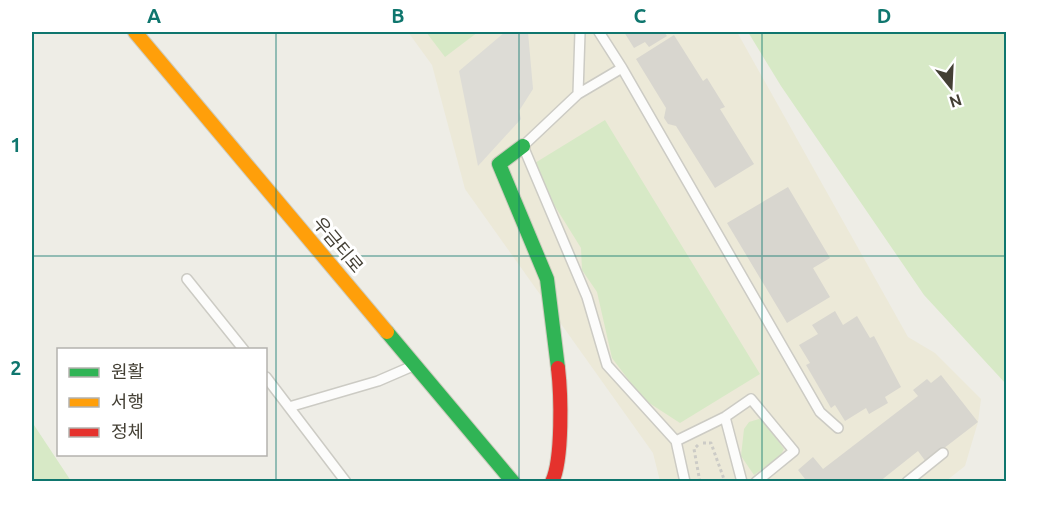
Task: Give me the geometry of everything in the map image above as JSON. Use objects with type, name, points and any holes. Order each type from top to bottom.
[{"type":"main road","name":"우금티로","points":[[135,32],[513,482]]},
{"type":"main road","points":[[523,146],[499,164],[547,279],[560,386],[558,449],[552,482]]},
{"type":"lane","points":[[578,94],[580,32]]},
{"type":"lane","points":[[599,32],[820,412],[838,428]]},
{"type":"lane","points":[[622,68],[578,94],[523,146],[587,297],[607,365],[676,441],[686,482]]},
{"type":"lane","points":[[187,279],[241,348]]},
{"type":"lane","points":[[289,407],[378,381],[415,365]]},
{"type":"lane","points":[[267,378],[346,482]]},
{"type":"lane","points":[[676,441],[725,417],[751,399],[794,451],[756,482]]},
{"type":"lane","points":[[725,417],[742,482]]},
{"type":"lane","points":[[907,482],[943,453]]},
{"type":"path","points":[[700,482],[694,449],[699,443],[711,443],[725,482]]},
{"type":"shaded area","points":[[408,32],[737,32],[908,337],[935,353],[981,399],[978,422],[965,466],[946,481],[660,481],[653,453],[465,189],[432,65]]},
{"type":"shaded area","points":[[505,32],[528,32],[533,89],[519,111],[521,119],[478,166],[459,71]]},
{"type":"green space","points":[[426,32],[478,32],[445,57]]},
{"type":"green space","points":[[748,32],[1006,32],[1006,384],[924,295],[781,86]]},
{"type":"green space","points":[[605,120],[760,374],[680,423],[643,399],[612,358],[597,292],[582,270],[581,248],[530,166]]},
{"type":"green space","points":[[759,419],[764,421],[784,449],[780,456],[754,475],[741,456],[744,429],[749,422]]},
{"type":"green space","points":[[32,422],[71,481],[32,481]]},
{"type":"building","points":[[624,32],[664,32],[667,36],[649,47],[645,42],[634,48]]},
{"type":"building","points":[[674,35],[703,81],[707,78],[725,107],[720,109],[754,164],[715,188],[676,126],[668,124],[664,118],[666,108],[636,59]]},
{"type":"building","points":[[788,187],[830,258],[813,268],[830,297],[787,323],[727,223]]},
{"type":"building","points":[[835,311],[843,325],[857,316],[870,338],[874,336],[901,387],[885,397],[888,403],[869,414],[866,408],[845,421],[835,405],[831,408],[806,365],[810,363],[799,345],[818,334],[812,325]]},
{"type":"building","points":[[941,375],[978,422],[926,462],[918,451],[879,482],[803,482],[805,479],[798,470],[813,457],[823,469],[918,396],[913,390],[927,379],[931,383]]},
{"type":"traffic: fast","points":[[523,146],[499,164],[547,279],[558,368]]},
{"type":"traffic: fast","points":[[387,332],[513,482]]},
{"type":"traffic: slow","points":[[135,32],[387,332]]},
{"type":"traffic: jam","points":[[552,482],[556,472],[560,442],[558,368]]}]
